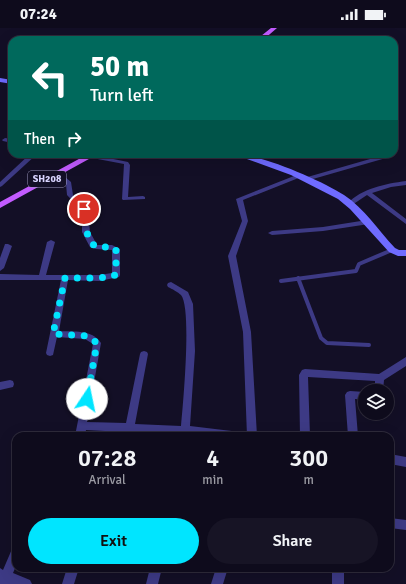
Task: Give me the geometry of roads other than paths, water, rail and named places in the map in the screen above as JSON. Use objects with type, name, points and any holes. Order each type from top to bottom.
[{"type":"main road","points":[[263,36],[274,28]]},
{"type":"main road","name":"SH208","points":[[0,204],[86,158]]},
{"type":"street","points":[[2,182],[29,158]]},
{"type":"street","points":[[105,158],[126,163],[126,199],[143,198]]},
{"type":"street","points":[[248,158],[303,178],[341,198],[350,204],[392,250],[398,253],[406,253]]},
{"type":"street","points":[[368,158],[368,162]]},
{"type":"street","points":[[252,432],[247,332],[232,256],[245,221],[239,199],[303,178],[381,158]]},
{"type":"street","points":[[0,277],[99,278],[114,276],[116,273],[116,249],[112,247],[96,247],[93,245],[86,232],[85,211],[70,195],[69,182],[58,173]]},
{"type":"street","points":[[350,204],[367,192],[390,185],[406,183]]},
{"type":"street","points":[[367,192],[406,222]]},
{"type":"street","points":[[272,233],[323,229],[367,222]]},
{"type":"street","points":[[42,277],[51,242]]},
{"type":"street","points":[[0,268],[8,246]]},
{"type":"street","points":[[50,353],[65,278]]},
{"type":"street","points":[[171,285],[185,294],[189,304],[191,351],[186,432]]},
{"type":"street","points":[[53,334],[87,336],[97,343],[81,432]]},
{"type":"street","points":[[82,426],[129,432],[144,354]]},
{"type":"street","points":[[305,432],[303,375],[305,373],[380,378],[406,361]]},
{"type":"street","points":[[379,384],[380,378]]},
{"type":"street","points":[[0,386],[10,384]]},
{"type":"street","points":[[353,432],[350,395],[358,396]]},
{"type":"street","points":[[394,460],[406,462]]},
{"type":"street","points":[[394,524],[406,526]]},
{"type":"street","points":[[12,561],[3,578],[26,584]]},
{"type":"street","points":[[68,584],[72,572]]},
{"type":"street","points":[[152,584],[155,572]]},
{"type":"street","points":[[217,584],[221,572]]},
{"type":"street","points":[[338,572],[338,584]]},
{"type":"lane","points":[[281,281],[356,271],[359,264],[392,250]]},
{"type":"lane","points":[[298,278],[321,338],[326,343],[370,345]]}]
